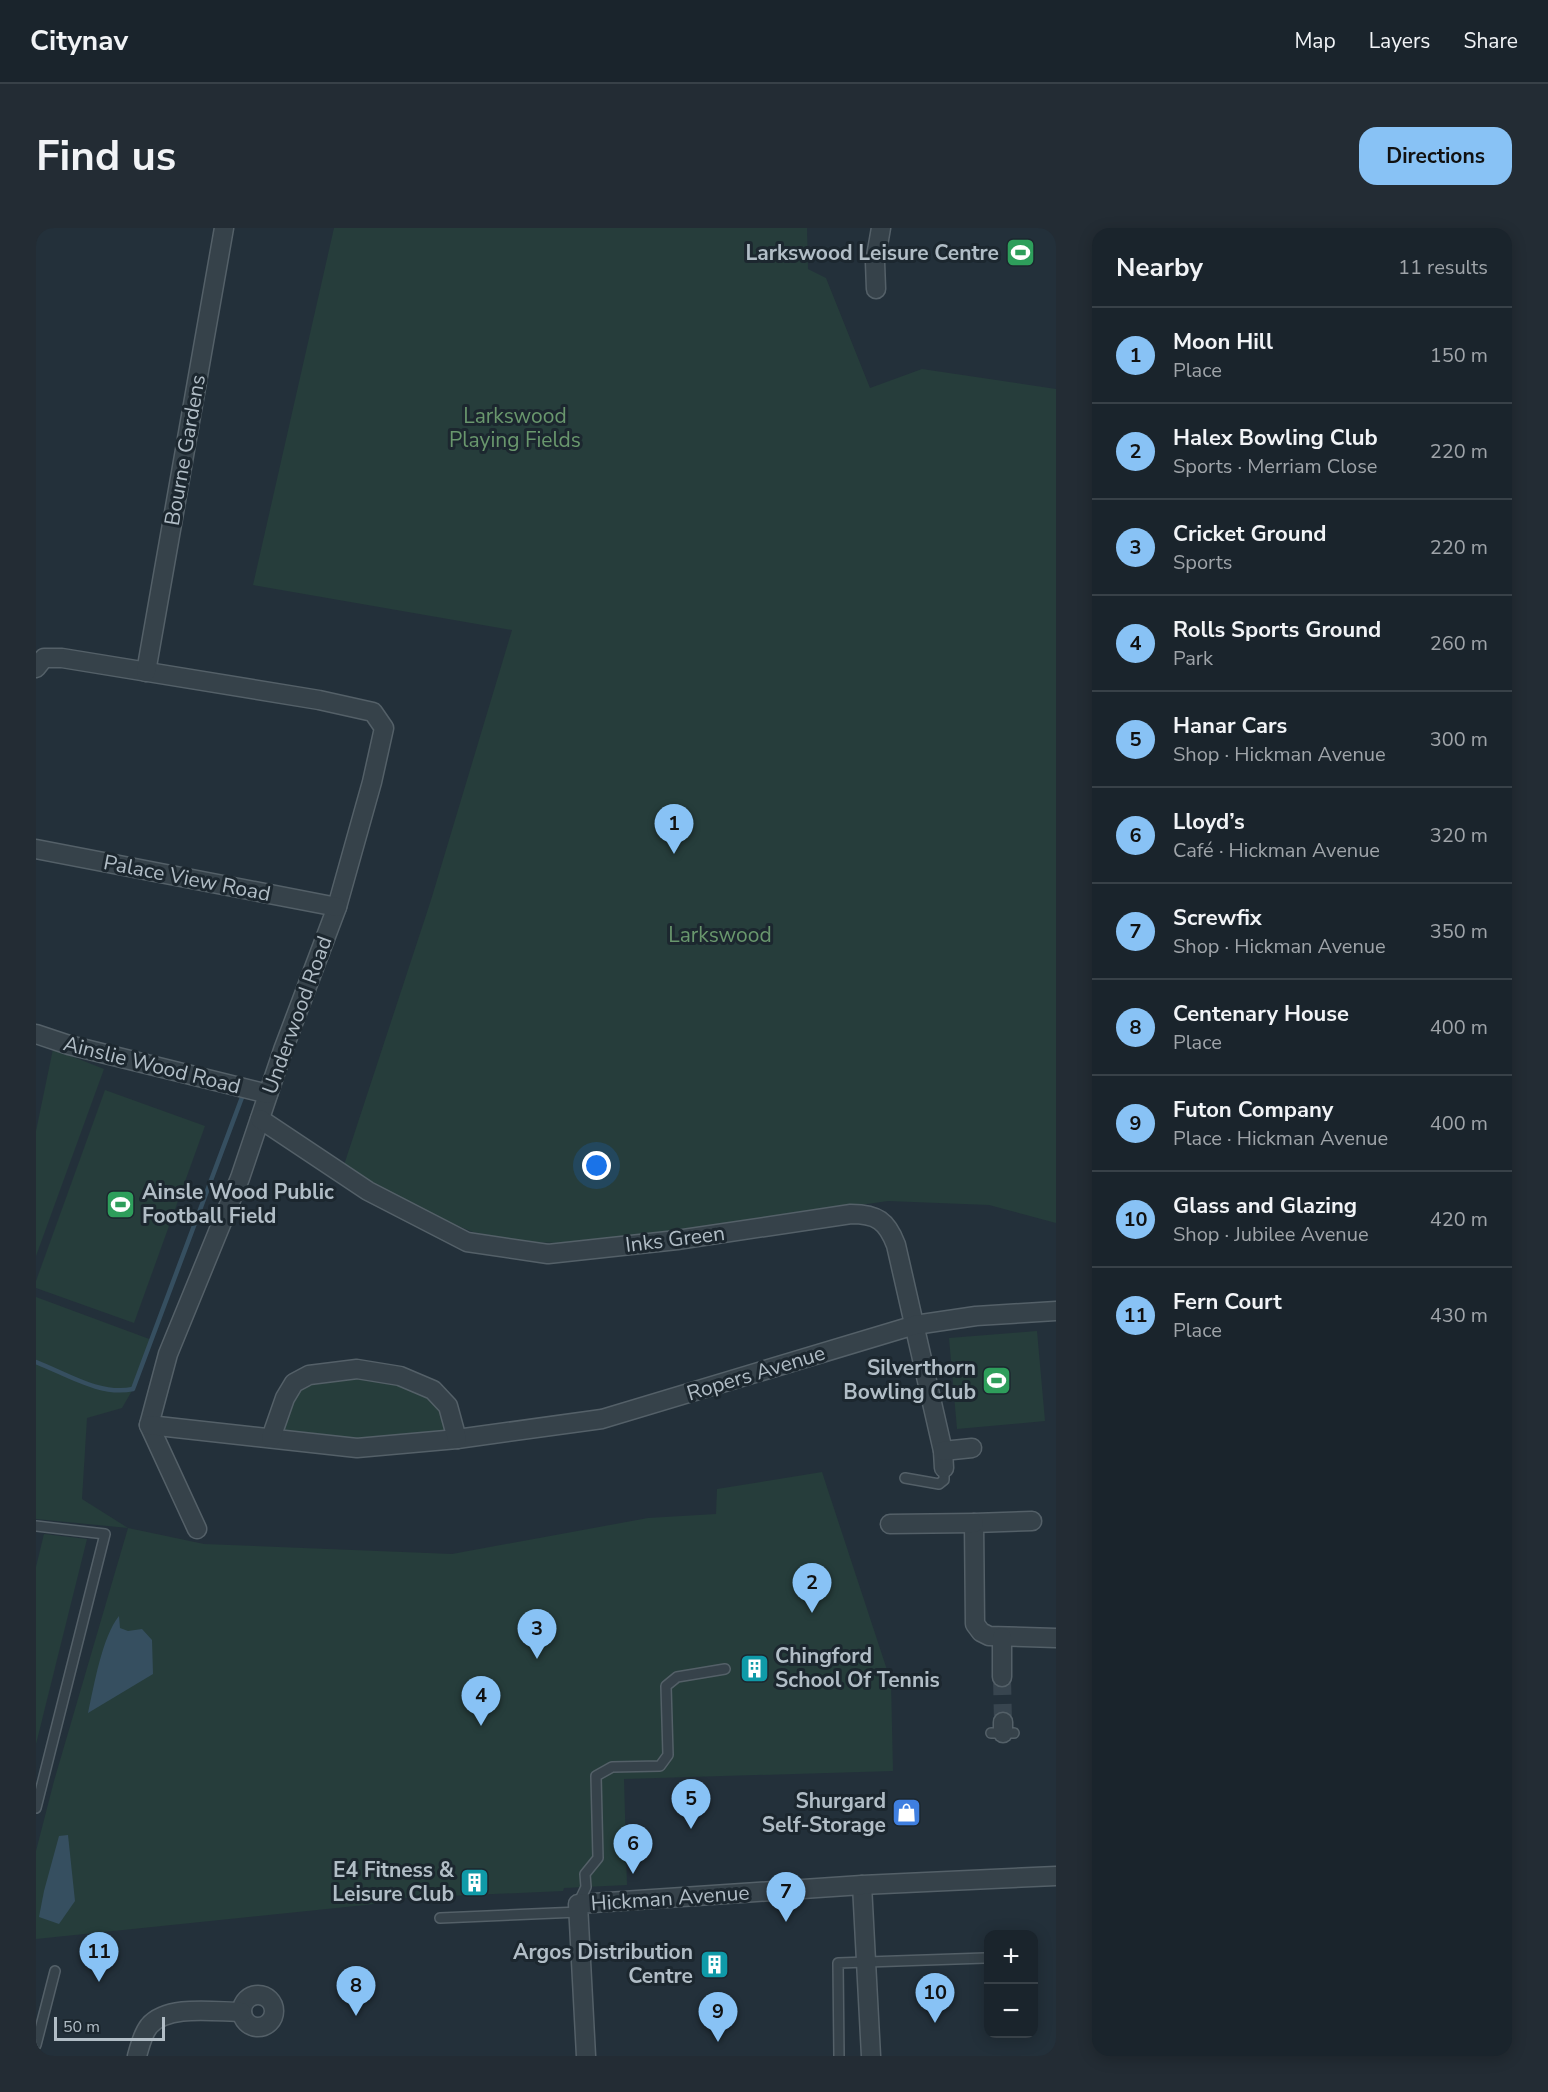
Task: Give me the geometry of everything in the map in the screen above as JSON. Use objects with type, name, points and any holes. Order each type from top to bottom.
[{"type":"street","name":"Bourne Gardens","points":[[146,672],[224,228]]},
{"type":"street","points":[[876,289],[875,262],[880,228]]},
{"type":"street","name":"Underwood Road","points":[[36,668],[44,658],[62,658],[319,700],[373,712],[384,728],[372,782],[337,907],[283,1050],[240,1178],[168,1354],[150,1425]]},
{"type":"street","name":"Palace View Road","points":[[36,849],[337,907]]},
{"type":"street","name":"Ainslie Wood Road","points":[[36,1034],[69,1045],[268,1095]]},
{"type":"street","name":"Inks Green","points":[[260,1119],[368,1191],[467,1242],[548,1254],[677,1240],[851,1214],[866,1214],[881,1220],[890,1230],[915,1325],[944,1459]]},
{"type":"street","name":"Ropers Avenue","points":[[150,1425],[357,1448],[457,1439],[602,1419],[915,1325],[976,1316],[1056,1311]]},
{"type":"street","points":[[271,1438],[285,1398],[294,1383],[309,1375],[357,1369],[400,1376],[434,1390],[448,1406],[457,1439]]},
{"type":"street","points":[[150,1425],[197,1529]]},
{"type":"street","points":[[944,1459],[972,1448]]},
{"type":"street","points":[[890,1524],[1032,1521]]},
{"type":"street","points":[[974,1523],[975,1624],[981,1632],[989,1636],[1056,1638]]},
{"type":"street","points":[[1002,1637],[1002,1677]]},
{"type":"street","name":"Hickman Avenue","points":[[586,2056],[579,1908],[862,1885],[1056,1876]]},
{"type":"street","points":[[862,1885],[871,2056]]},
{"type":"street","points":[[136,2056],[142,2036],[150,2025],[162,2016],[173,2012],[242,2012]]},
{"type":"lane","points":[[905,1478],[939,1484],[944,1480],[944,1459]]},
{"type":"lane","points":[[36,1526],[105,1534],[40,1779],[36,1808]]},
{"type":"lane","points":[[440,1918],[579,1908],[586,1887],[585,1874],[598,1858],[596,1776],[612,1767],[660,1766],[668,1755],[666,1686],[677,1677],[725,1669]]},
{"type":"lane","points":[[839,2056],[838,1963],[984,1958]]},
{"type":"lane","points":[[36,2045],[55,1971]]},
{"type":"green space","name":"Larkswood","points":[[334,228],[807,228],[808,269],[826,278],[870,388],[922,369],[1056,389],[1056,1223],[989,1205],[888,1201],[593,1244],[526,1242],[473,1232],[421,1211],[344,1165],[431,900],[512,630],[253,585]]},
{"type":"green space","points":[[53,1049],[104,1069],[36,1256],[36,1131]]},
{"type":"green space","name":"Ainsle Wood Public Football Field","points":[[105,1090],[205,1126],[134,1323],[36,1288],[36,1281]]},
{"type":"green space","points":[[36,1297],[152,1340],[133,1389],[122,1408],[87,1418],[82,1499],[128,1528],[36,1519]]},
{"type":"green space","name":"Silverthorn Bowling Club","points":[[1037,1331],[1045,1421],[957,1429],[949,1338]]},
{"type":"green space","points":[[357,1369],[433,1390],[457,1439],[357,1448],[271,1438],[294,1383]]},
{"type":"green space","points":[[822,1472],[891,1682],[893,1771],[624,1779],[627,1885],[564,1888],[563,1891],[402,1898],[375,1904],[36,1939],[36,1851],[54,1781],[128,1528],[204,1544],[452,1554],[648,1518],[716,1514],[717,1489]]},
{"type":"green space","points":[[44,1534],[87,1539],[36,1744],[36,1567]]},
{"type":"water","points":[[119,1616],[120,1628],[128,1631],[142,1629],[152,1640],[153,1674],[88,1713],[103,1649]]},
{"type":"water","points":[[68,1835],[75,1901],[59,1924],[39,1917],[59,1836]]},
{"type":"waterway","points":[[36,1362],[96,1387],[133,1389],[244,1092]]},
{"type":"tunnel","points":[[1002,1677],[1003,1722]]},
{"type":"place","name":"Larkswood Leisure Centre","points":[[1020,253]]},
{"type":"place","name":"Moon Hill","points":[[674,854]]},
{"type":"place","name":"Ainsle Wood Public Football Field","points":[[121,1204]]},
{"type":"place","name":"Silverthorn Bowling Club","points":[[997,1380]]},
{"type":"place","name":"Halex Bowling Club","points":[[812,1613]]},
{"type":"place","name":"Cricket Ground","points":[[537,1659]]},
{"type":"place","name":"Chingford School Of Tennis","points":[[754,1668]]},
{"type":"place","name":"Rolls Sports Ground","points":[[481,1726]]},
{"type":"place","name":"Shurgard Self-Storage","points":[[907,1813]]},
{"type":"place","name":"Hanar Cars","points":[[691,1829]]},
{"type":"place","name":"Lloyd’s","points":[[633,1874]]},
{"type":"place","name":"E4 Fitness & Leisure Club","points":[[475,1882]]},
{"type":"place","name":"Screwfix","points":[[786,1922]]},
{"type":"place","name":"Argos Distribution Centre","points":[[714,1964]]},
{"type":"place","name":"Fern Court","points":[[99,1982]]},
{"type":"place","name":"Centenary House","points":[[356,2016]]},
{"type":"place","name":"Glass and Glazing","points":[[935,2023]]},
{"type":"place","name":"Futon Company","points":[[718,2042]]},
{"type":"park label","name":"Larkswood Playing Fields","points":[[515,428]]}]
